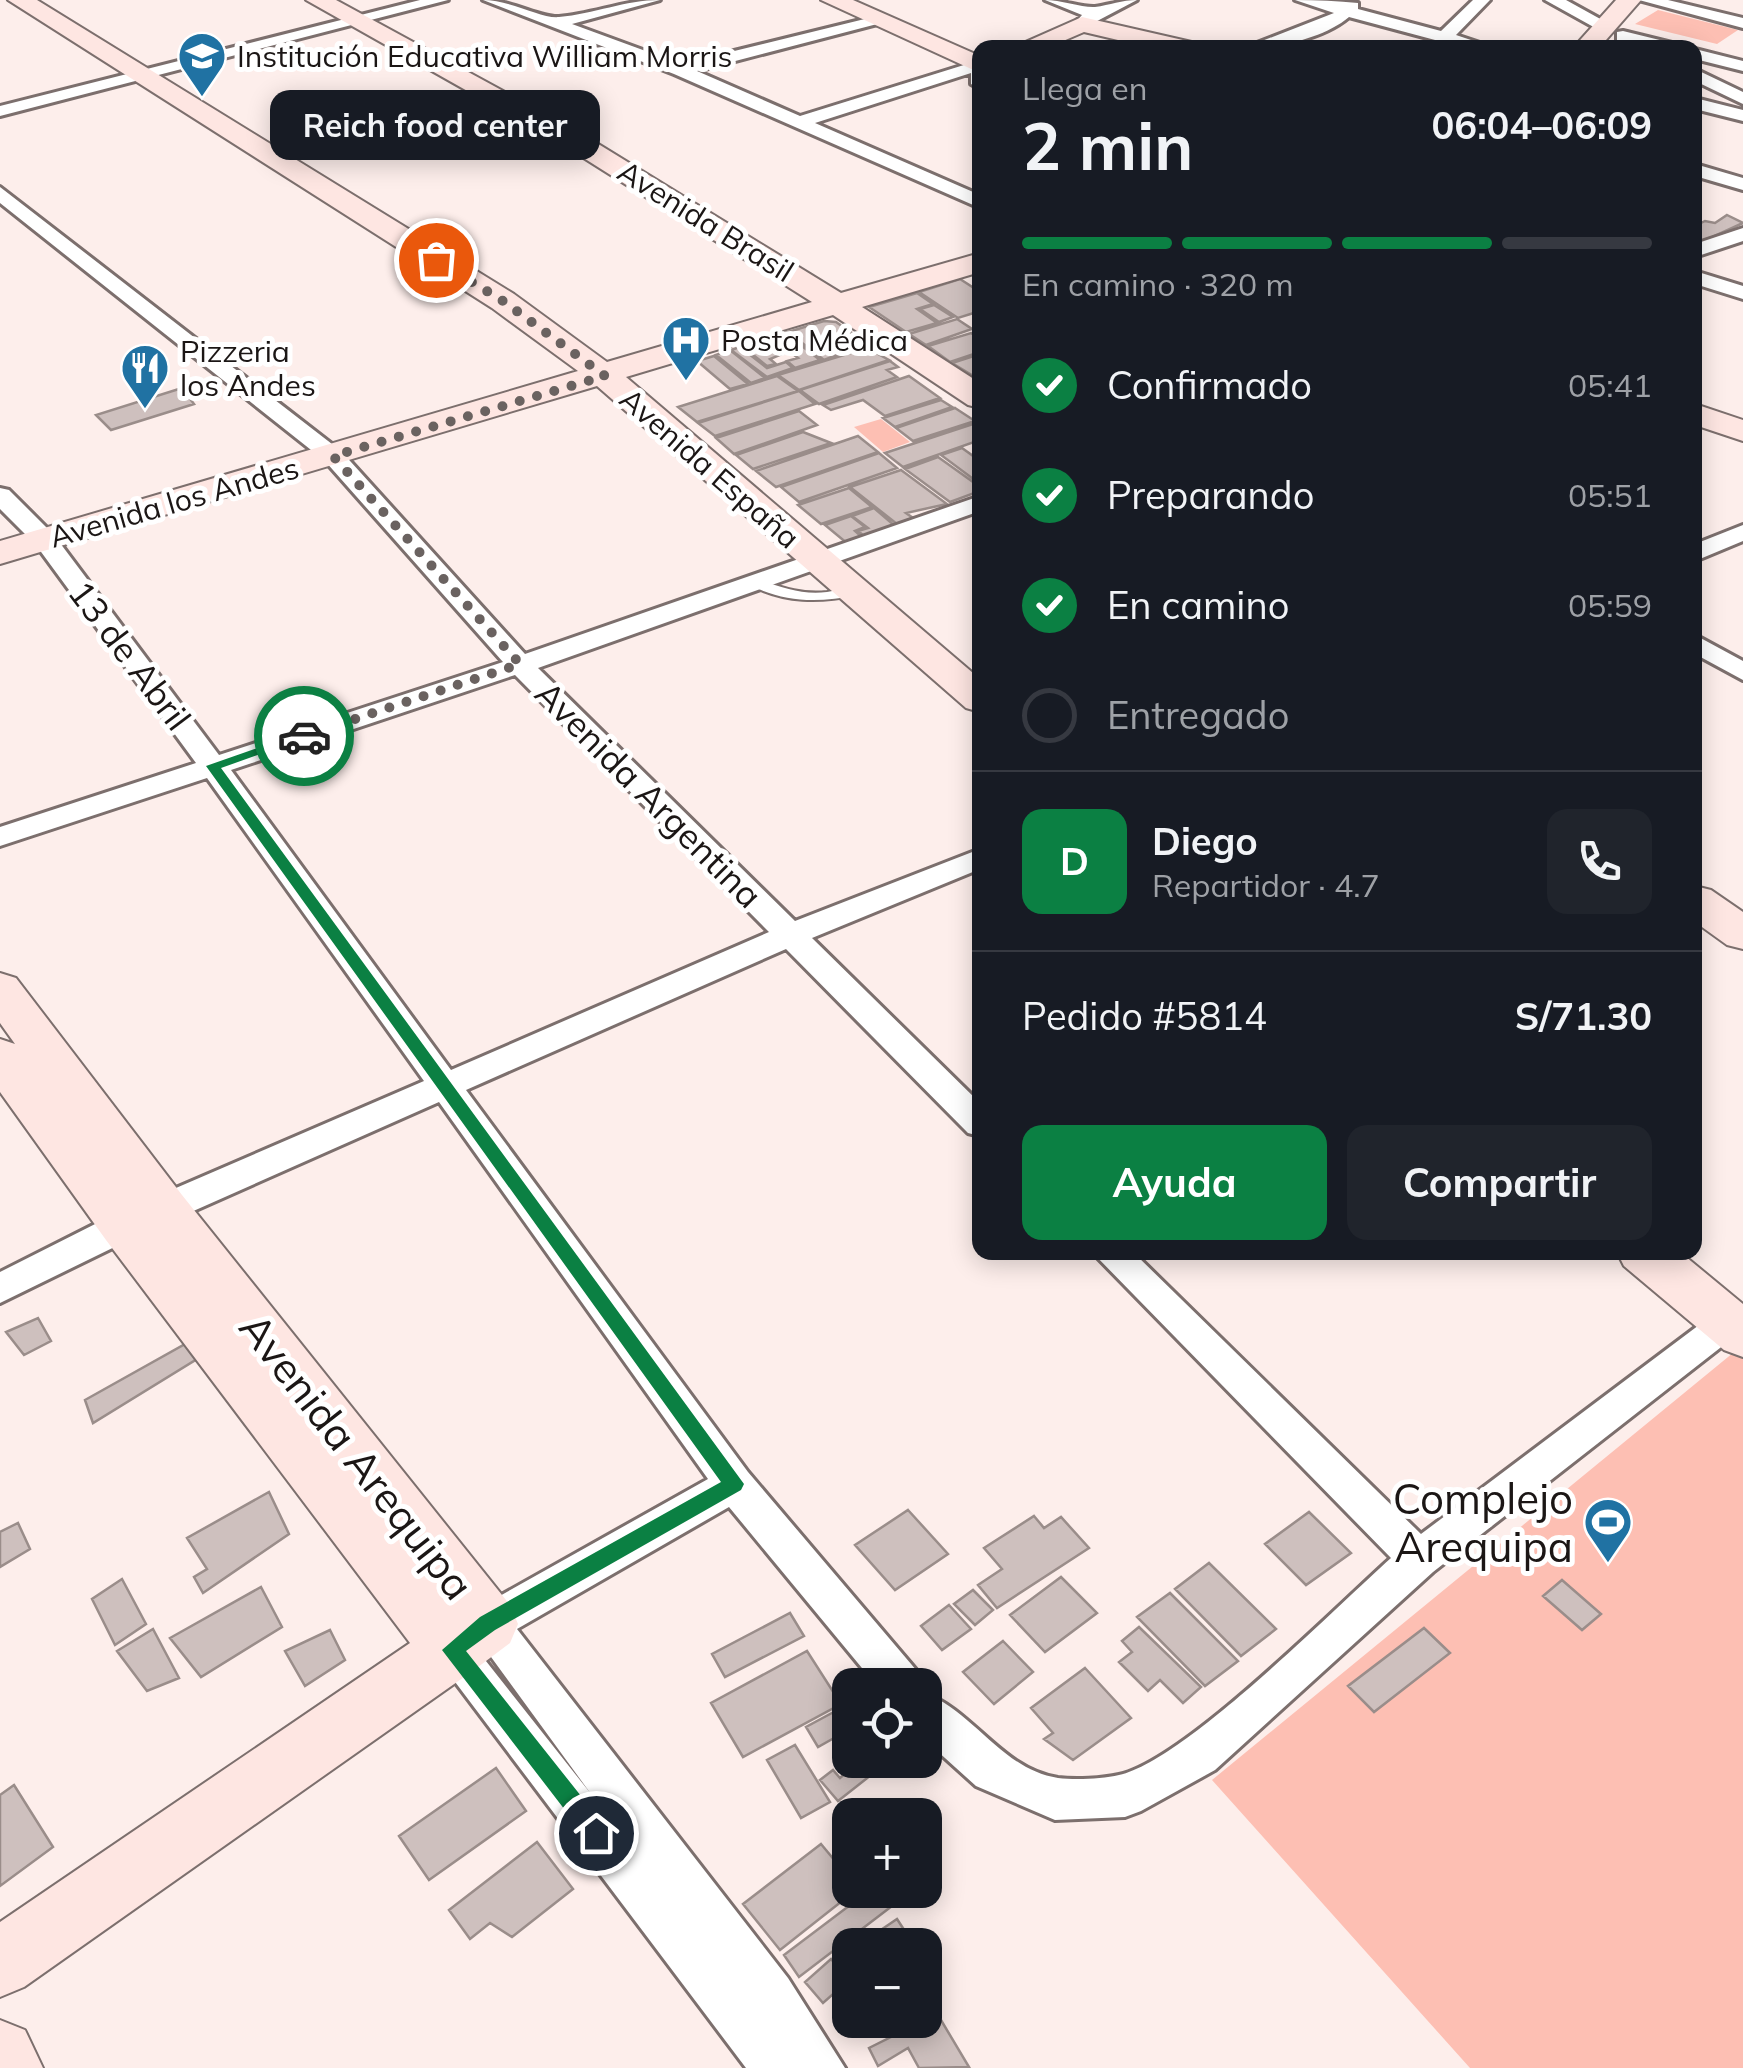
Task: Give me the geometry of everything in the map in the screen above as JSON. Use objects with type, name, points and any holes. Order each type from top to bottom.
[{"type":"street","points":[[0,4],[20,0]]},
{"type":"street","name":"Avenida España","points":[[20,0],[503,301],[605,376],[972,693]]},
{"type":"street","name":"Avenida Brasil","points":[[318,0],[662,192],[972,393]]},
{"type":"street","points":[[0,111],[440,0]]},
{"type":"street","points":[[492,0],[680,70],[972,198]]},
{"type":"street","points":[[555,22],[652,0]]},
{"type":"street","points":[[833,0],[972,61]]},
{"type":"street","points":[[1053,0],[1088,19],[1160,40]]},
{"type":"street","points":[[1042,40],[1129,0]]},
{"type":"street","points":[[1304,0],[1352,6],[1458,40]]},
{"type":"street","points":[[1444,36],[1482,0]]},
{"type":"street","points":[[1552,0],[1629,40]]},
{"type":"street","points":[[1596,40],[1610,30],[1629,0]]},
{"type":"street","points":[[1647,0],[1743,23]]},
{"type":"street","points":[[1277,40],[1333,22],[1352,6]]},
{"type":"street","points":[[680,70],[875,19]]},
{"type":"street","points":[[1610,30],[1643,40]]},
{"type":"street","points":[[1702,56],[1743,66]]},
{"type":"street","points":[[802,121],[972,68]]},
{"type":"street","points":[[1702,78],[1743,99]]},
{"type":"street","points":[[1702,105],[1743,116]]},
{"type":"street","points":[[1702,172],[1743,184]]},
{"type":"street","name":"Avenida Argentina","points":[[0,193],[333,456],[520,664],[972,1116]]},
{"type":"street","points":[[1702,249],[1743,234]]},
{"type":"street","name":"Avenida los Andes","points":[[0,554],[972,264]]},
{"type":"street","points":[[1702,279],[1743,294]]},
{"type":"street","points":[[1702,422],[1743,431]]},
{"type":"street","name":"13 de Abril","points":[[0,496],[45,540],[213,766],[448,1084],[734,1484],[888,1668]]},
{"type":"street","points":[[0,837],[520,664],[972,505]]},
{"type":"street","points":[[1702,550],[1743,532]]},
{"type":"street","points":[[1702,646],[1739,665]]},
{"type":"street","points":[[0,1289],[144,1218],[448,1084],[790,935],[972,861]]},
{"type":"street","points":[[1702,905],[1743,934]]},
{"type":"street","name":"Avenida Arequipa","points":[[0,989],[144,1218]]},
{"type":"street","name":"Avenida Arequipa","points":[[0,1056],[144,1218],[470,1637],[771,1995],[821,2068]]},
{"type":"street","points":[[1118,1260],[1419,1559]]},
{"type":"street","points":[[942,1727],[992,1771],[1055,1799],[1125,1796],[1200,1756],[1419,1559],[1738,1324],[1654,1260]]},
{"type":"street","points":[[0,1963],[470,1637],[734,1484]]},
{"type":"street","name":"Avenida Arequipa","points":[[470,1637],[776,2068]]},
{"type":"street","points":[[0,2055],[7,2068]]},
{"type":"lane","points":[[755,582],[773,592],[807,600],[852,592]]},
{"type":"shaded area","points":[[1658,10],[1738,30],[1717,44],[1635,24]]},
{"type":"shaded area","points":[[881,419],[910,442],[883,452],[854,427]]},
{"type":"shaded area","name":"Complejo Arequipa","points":[[1739,1348],[1743,1351],[1743,2068],[1470,2068],[1212,1780]]},
{"type":"building","points":[[1727,215],[1743,223],[1702,242],[1702,222],[1715,223]]},
{"type":"building","points":[[960,279],[972,287],[972,314],[958,318],[919,292]]},
{"type":"building","points":[[917,293],[933,304],[917,309],[937,323],[906,332],[869,307]]},
{"type":"building","points":[[934,305],[953,317],[939,322],[920,309]]},
{"type":"building","points":[[957,319],[972,329],[926,345],[909,334]]},
{"type":"building","points":[[824,321],[836,322],[869,345],[852,351],[829,335],[821,337],[842,353],[824,360],[788,332]]},
{"type":"building","points":[[785,333],[820,360],[795,368],[787,361],[798,358],[789,351],[770,359],[776,364],[767,366],[742,346]]},
{"type":"building","points":[[972,334],[972,355],[950,362],[928,346]]},
{"type":"building","points":[[740,347],[767,368],[786,362],[793,368],[767,377],[731,350]]},
{"type":"building","points":[[867,348],[889,360],[799,390],[778,375]]},
{"type":"building","points":[[730,350],[765,378],[751,383],[716,355]]},
{"type":"building","points":[[714,356],[748,384],[730,389],[697,361]]},
{"type":"building","points":[[972,357],[972,375],[952,363]]},
{"type":"building","points":[[890,361],[898,367],[887,370],[897,377],[819,404],[800,390]]},
{"type":"building","points":[[777,376],[798,391],[697,422],[678,407]]},
{"type":"building","points":[[909,376],[940,398],[885,416],[863,400],[831,410],[823,405]]},
{"type":"building","name":"Pizzeria los Andes","points":[[182,388],[194,404],[111,430],[96,415]]},
{"type":"building","points":[[799,391],[815,404],[715,436],[698,423]]},
{"type":"building","points":[[941,400],[952,407],[895,427],[883,418]]},
{"type":"building","points":[[955,408],[972,419],[913,441],[896,428]]},
{"type":"building","points":[[799,411],[817,425],[734,454],[716,438]]},
{"type":"building","points":[[972,424],[972,443],[903,467],[885,453]]},
{"type":"building","points":[[803,432],[831,443],[753,469],[736,455]]},
{"type":"building","points":[[858,436],[878,452],[776,487],[756,471]]},
{"type":"building","points":[[962,448],[972,455],[972,478],[941,455]]},
{"type":"building","points":[[879,453],[897,468],[799,502],[781,487]]},
{"type":"building","points":[[938,457],[972,481],[972,494],[950,502],[905,469]]},
{"type":"building","points":[[901,470],[947,504],[906,513],[913,518],[897,524],[850,487]]},
{"type":"building","points":[[849,488],[872,507],[821,524],[798,505]]},
{"type":"building","points":[[874,508],[895,526],[865,537],[858,531],[868,528],[852,516]]},
{"type":"building","points":[[851,516],[865,527],[855,531],[863,538],[848,544],[825,525]]},
{"type":"building","points":[[38,1318],[51,1341],[24,1355],[6,1332]]},
{"type":"building","points":[[187,1343],[197,1359],[93,1423],[85,1400]]},
{"type":"building","points":[[269,1492],[289,1534],[203,1593],[194,1577],[207,1569],[187,1538]]},
{"type":"building","points":[[908,1510],[948,1554],[895,1590],[855,1545]]},
{"type":"building","points":[[1309,1512],[1351,1553],[1306,1585],[1265,1544]]},
{"type":"building","points":[[1034,1516],[1044,1528],[1061,1517],[1089,1548],[997,1608],[978,1585],[1002,1569],[984,1548]]},
{"type":"building","points":[[18,1523],[30,1549],[0,1567],[0,1532]]},
{"type":"building","points":[[1209,1563],[1276,1629],[1241,1656],[1175,1589]]},
{"type":"building","points":[[1061,1577],[1097,1613],[1045,1652],[1010,1615]]},
{"type":"building","points":[[122,1579],[146,1624],[115,1645],[92,1599]]},
{"type":"building","points":[[1562,1580],[1601,1614],[1582,1630],[1543,1596]]},
{"type":"building","points":[[261,1587],[282,1627],[201,1677],[170,1638]]},
{"type":"building","points":[[973,1590],[993,1610],[975,1625],[954,1604]]},
{"type":"building","points":[[1170,1593],[1238,1661],[1205,1686],[1137,1617]]},
{"type":"building","points":[[949,1605],[971,1629],[942,1650],[921,1626]]},
{"type":"building","points":[[790,1613],[804,1636],[725,1677],[712,1654]]},
{"type":"building","points":[[1139,1627],[1201,1687],[1183,1703],[1160,1680],[1148,1691],[1119,1662],[1132,1652],[1122,1641]]},
{"type":"building","points":[[1424,1628],[1450,1653],[1374,1712],[1348,1686]]},
{"type":"building","points":[[153,1629],[179,1678],[147,1691],[117,1651]]},
{"type":"building","points":[[330,1630],[345,1660],[305,1686],[285,1651]]},
{"type":"building","points":[[1003,1641],[1033,1672],[994,1704],[963,1672]]},
{"type":"building","points":[[807,1651],[832,1690],[832,1709],[743,1757],[711,1703]]},
{"type":"building","points":[[1085,1668],[1131,1718],[1073,1760],[1044,1739],[1053,1733],[1031,1708]]},
{"type":"building","points":[[832,1713],[832,1739],[818,1747],[806,1727]]},
{"type":"building","points":[[795,1745],[830,1802],[801,1818],[767,1760]]},
{"type":"building","points":[[496,1768],[526,1811],[429,1880],[399,1836]]},
{"type":"building","points":[[832,1771],[832,1778],[867,1778],[842,1798],[835,1798],[820,1780]]},
{"type":"building","points":[[14,1785],[53,1847],[0,1886],[0,1795]]},
{"type":"building","points":[[537,1842],[573,1889],[512,1937],[490,1923],[470,1939],[449,1910]]},
{"type":"building","points":[[821,1844],[832,1857],[833,1908],[780,1950],[743,1904]]},
{"type":"building","points":[[846,1908],[889,1908],[863,1928],[832,1928],[832,1952],[799,1977],[784,1955]]},
{"type":"building","points":[[897,1919],[903,1928],[884,1928]]},
{"type":"building","points":[[832,1960],[832,1995],[823,2003],[805,1982]]},
{"type":"building","points":[[942,2022],[969,2067],[919,2068],[908,2048],[878,2066],[869,2048],[889,2038],[942,2038]]},
{"type":"way so far","points":[[304,736],[520,664],[333,456],[605,376],[503,301],[436,260]]},
{"type":"place","name":"Institución Educativa William Morris","points":[[202,98]]},
{"type":"place","name":"Reich food center","points":[[436,260]]},
{"type":"place","name":"Posta Médica","points":[[686,382]]},
{"type":"place","name":"Pizzeria los Andes","points":[[145,410]]},
{"type":"place","name":"Complejo Arequipa","points":[[1608,1564]]},
{"type":"route","points":[[304,736],[213,766],[448,1084],[734,1484],[488,1624],[452,1650],[596,1833]]}]
